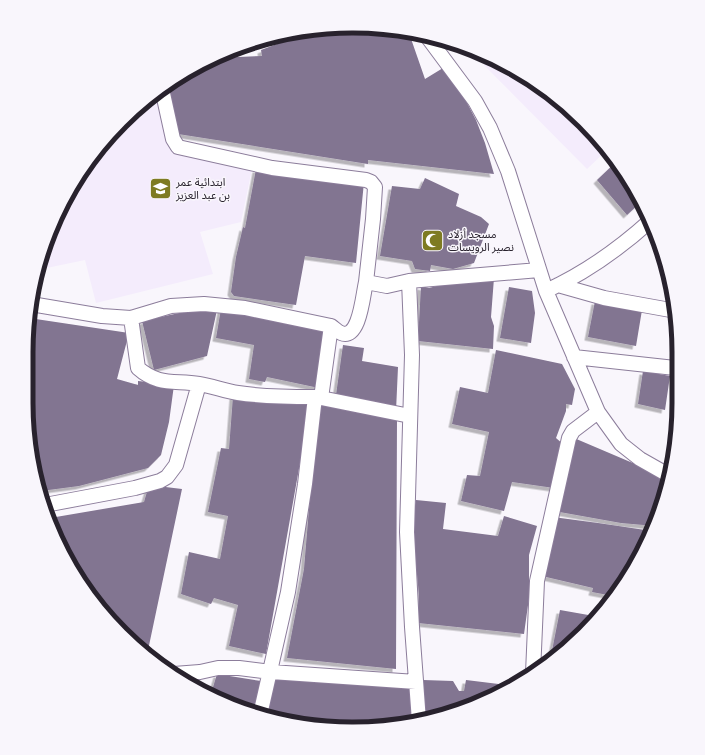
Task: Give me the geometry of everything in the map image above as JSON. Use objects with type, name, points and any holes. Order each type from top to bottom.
[{"type":"street","points":[[432,43],[476,101],[490,128],[508,171],[539,270],[552,288],[562,330],[598,412],[621,444],[640,459],[664,473]]},
{"type":"street","points":[[37,305],[102,316],[131,318],[172,306],[204,304],[245,308],[331,326],[342,334],[352,332],[359,315],[366,282],[375,187],[371,182],[366,180],[272,168],[178,148],[173,139],[163,95]]},
{"type":"street","points":[[552,288],[597,262],[645,225]]},
{"type":"street","points":[[366,282],[387,286],[409,281],[539,270]]},
{"type":"street","points":[[409,281],[412,355],[407,532],[419,715]]},
{"type":"street","points":[[552,288],[669,310]]},
{"type":"street","points":[[131,318],[138,368],[153,379],[199,384],[238,393],[318,398],[410,416]]},
{"type":"street","points":[[262,708],[288,592],[318,398],[331,326]]},
{"type":"street","points":[[574,358],[672,368]]},
{"type":"street","points":[[50,504],[135,488],[160,481],[167,476],[176,465],[199,384]]},
{"type":"street","points":[[533,666],[537,581],[569,438],[572,431],[598,412]]},
{"type":"street","points":[[184,673],[200,672],[218,668],[239,668],[271,672],[416,682]]},
{"type":"shaded area","points":[[477,58],[512,76],[547,99],[563,112],[593,142],[603,154],[587,169]]},
{"type":"shaded area","name":"ابتدائية عمر بن عبد العزيز","points":[[159,98],[173,154],[185,152],[252,169],[241,222],[200,232],[213,274],[96,303],[85,260],[44,268],[57,230],[87,175],[112,142],[142,112]]},
{"type":"building","points":[[332,34],[373,34],[411,38],[425,79],[443,68],[465,99],[476,120],[485,143],[494,174],[368,160],[368,164],[178,134],[168,92],[193,76],[229,57],[262,56],[261,50],[291,39]]},
{"type":"building","points":[[612,166],[636,206],[627,215],[597,180]]},
{"type":"building","points":[[256,169],[364,182],[356,263],[305,256],[296,305],[234,296],[231,292],[236,257],[243,227],[245,228]]},
{"type":"building","name":"مسجد أزلاد نصير الرويسات","points":[[425,178],[459,194],[456,206],[481,217],[489,224],[474,263],[453,269],[431,265],[430,271],[415,269],[412,261],[380,256],[392,186],[420,189]]},
{"type":"building","points":[[494,278],[491,317],[494,326],[493,349],[418,341],[421,286],[429,288],[452,282]]},
{"type":"building","points":[[509,287],[532,291],[535,313],[531,343],[500,338]]},
{"type":"building","points":[[595,301],[642,310],[636,346],[588,337]]},
{"type":"building","points":[[207,307],[217,310],[207,356],[154,370],[142,321]]},
{"type":"building","points":[[221,309],[327,329],[319,388],[267,377],[265,382],[249,379],[254,345],[216,338]]},
{"type":"building","points":[[35,319],[129,333],[117,379],[138,385],[138,381],[174,385],[169,422],[161,455],[148,468],[79,486],[46,490],[44,485],[39,465],[34,423],[33,352]]},
{"type":"building","points":[[343,345],[364,348],[362,361],[398,367],[396,411],[336,395]]},
{"type":"building","points":[[496,350],[562,364],[575,389],[572,405],[566,404],[566,411],[556,438],[564,445],[554,488],[512,482],[504,511],[461,501],[467,475],[480,476],[489,432],[452,424],[460,387],[488,393]]},
{"type":"building","points":[[643,371],[670,376],[665,410],[638,404]]},
{"type":"building","points":[[233,396],[311,401],[266,654],[229,646],[238,605],[214,598],[211,604],[181,594],[189,552],[220,559],[228,516],[208,512],[221,448],[229,449]]},
{"type":"building","points":[[318,401],[397,417],[396,669],[287,658],[304,569]]},
{"type":"building","points":[[574,438],[663,476],[648,525],[621,523],[554,511]]},
{"type":"building","points":[[149,485],[182,489],[148,648],[112,613],[99,597],[76,562],[54,517],[144,502]]},
{"type":"building","points":[[416,500],[446,503],[443,529],[498,536],[504,516],[537,526],[529,555],[529,598],[524,634],[418,623],[419,595],[412,524]]},
{"type":"building","points":[[553,517],[646,530],[629,562],[607,595],[592,592],[593,588],[542,576]]},
{"type":"building","points":[[560,610],[591,615],[563,643],[552,652]]},
{"type":"building","points":[[217,674],[261,681],[254,706],[230,698],[212,690]]},
{"type":"building","points":[[275,674],[413,686],[411,702],[412,716],[352,722],[290,716],[265,709]]},
{"type":"building","points":[[423,680],[453,681],[459,691],[464,691],[466,680],[502,684],[475,698],[426,713]]},
{"type":"place","name":"ابتدائية عمر بن عبد العزيز","points":[[160,188]]},
{"type":"place","name":"مسجد أزلاد نصير الرويسات","points":[[433,240]]}]
